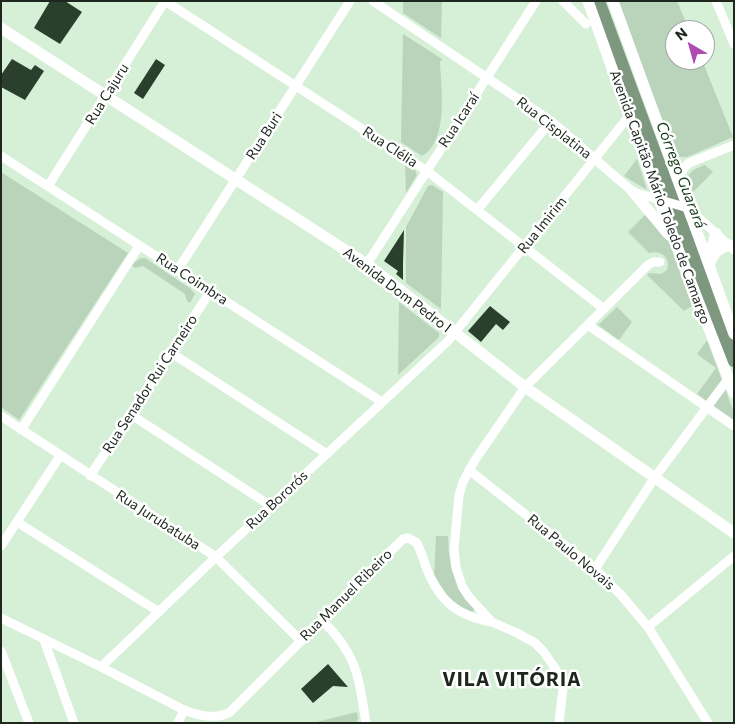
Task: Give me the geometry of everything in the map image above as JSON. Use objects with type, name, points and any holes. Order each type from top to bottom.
[{"type":"main road","name":"Avenida Capitão Mário Toledo de Camargo","points":[[588,1],[629,116],[665,201],[678,245],[734,394]]},
{"type":"main road","name":"Avenida Capitão Mário Toledo de Camargo","points":[[613,1],[678,178],[684,207],[708,263],[734,334]]},
{"type":"main road","name":"Avenida Dom Pedro I","points":[[1,28],[367,264],[525,387],[734,533]]},
{"type":"main road","points":[[633,192],[678,245]]},
{"type":"main road","points":[[708,263],[716,233]]},
{"type":"main road","points":[[708,263],[720,248],[731,248]]},
{"type":"street","name":"Rua Clélia","points":[[165,1],[427,170],[604,309]]},
{"type":"street","name":"Rua Cajuru","points":[[48,186],[165,1]]},
{"type":"street","name":"Rua Buri","points":[[177,270],[350,1]]},
{"type":"street","name":"Rua Cisplatina","points":[[373,1],[551,122],[633,192],[684,207],[731,248]]},
{"type":"street","name":"Rua Icaraí","points":[[367,264],[536,1]]},
{"type":"street","points":[[563,1],[586,24]]},
{"type":"street","points":[[716,1],[734,44]]},
{"type":"street","name":"Rua Imirim","points":[[454,333],[629,116]]},
{"type":"street","points":[[477,210],[551,122]]},
{"type":"street","points":[[678,178],[684,168],[690,163],[734,145]]},
{"type":"street","name":"Rua Coimbra","points":[[1,156],[382,402]]},
{"type":"street","points":[[670,159],[690,163]]},
{"type":"street","points":[[21,430],[139,246]]},
{"type":"street","points":[[559,723],[563,688],[556,668],[535,643],[492,622],[469,597],[462,586],[454,558],[457,508],[463,482],[469,470],[525,387],[648,265],[653,262],[660,262]]},
{"type":"street","name":"Rua Senador Rui Carneiro","points":[[90,476],[210,292]]},
{"type":"street","points":[[588,325],[734,426]]},
{"type":"street","name":"Rua Bororós","points":[[101,667],[448,341],[454,333]]},
{"type":"street","points":[[170,352],[327,454]]},
{"type":"street","points":[[595,569],[655,477],[728,379]]},
{"type":"street","points":[[130,414],[271,506]]},
{"type":"street","name":"Rua Jurubatuba","points":[[1,416],[216,557],[300,641]]},
{"type":"street","points":[[1,546],[60,456]]},
{"type":"street","name":"Rua Paulo Novais","points":[[469,470],[595,569],[621,595],[648,627],[708,723]]},
{"type":"street","points":[[17,522],[159,612]]},
{"type":"street","name":"Rua Manuel Ribeiro","points":[[1,618],[192,714],[214,718],[230,712],[403,539],[408,538],[419,546],[433,582],[449,604],[470,618],[492,622]]},
{"type":"street","points":[[648,627],[734,556]]},
{"type":"street","points":[[322,620],[341,641],[355,665],[360,683],[366,723]]},
{"type":"street","points":[[44,640],[74,723]]},
{"type":"street","points":[[1,651],[28,723]]},
{"type":"street","points":[[178,723],[184,710]]},
{"type":"green space","points":[[403,1],[442,1],[441,38],[403,13]]},
{"type":"green space","points":[[618,1],[677,1],[685,20],[665,20],[665,70],[706,70],[733,137],[687,157],[681,157],[675,153]]},
{"type":"green space","points":[[403,34],[442,59],[440,62],[442,113],[440,127],[431,149],[422,156],[401,142]]},
{"type":"green space","points":[[637,159],[647,190],[624,176]]},
{"type":"green space","points":[[405,163],[415,170],[417,175],[406,193]]},
{"type":"green space","points":[[705,165],[713,172],[692,193],[688,182],[689,174]]},
{"type":"green space","points":[[1,172],[128,253],[19,420],[1,407]]},
{"type":"green space","points":[[432,185],[443,192],[441,309],[406,283],[406,227],[428,186]]},
{"type":"green space","points":[[647,213],[669,242],[692,306],[684,311],[647,275],[649,273],[661,274],[667,270],[668,262],[664,256],[653,252],[649,253],[628,232]]},
{"type":"green space","points":[[141,258],[145,258],[191,289],[195,294],[190,303],[187,301],[185,294],[143,266],[135,268],[132,266]]},
{"type":"green space","points":[[399,302],[439,333],[439,337],[398,375]]},
{"type":"green space","points":[[617,307],[632,322],[619,340],[598,325]]},
{"type":"green space","points":[[707,340],[734,413],[734,420],[697,394],[716,368],[697,354]]},
{"type":"green space","points":[[436,536],[448,536],[453,575],[474,608],[473,613],[451,601],[434,575]]},
{"type":"green space","points":[[357,712],[358,719],[356,723],[312,723]]},
{"type":"building","points":[[50,1],[65,1],[82,12],[60,44],[34,28]]},
{"type":"building","points":[[12,59],[31,70],[35,65],[44,71],[25,100],[1,87],[1,75]]},
{"type":"building","points":[[156,59],[165,65],[143,99],[134,93]]},
{"type":"building","points":[[404,230],[403,280],[396,274],[398,271],[384,261]]},
{"type":"building","points":[[490,306],[510,322],[503,330],[496,324],[481,342],[468,331]]},
{"type":"building","points":[[328,664],[348,687],[333,686],[313,703],[301,689]]},
{"type":"waterway","name":"Córrego Guarará","points":[[598,1],[678,217],[734,360]]},
{"type":"district","name":"VILA VITÓRIA","points":[[512,680]]}]
